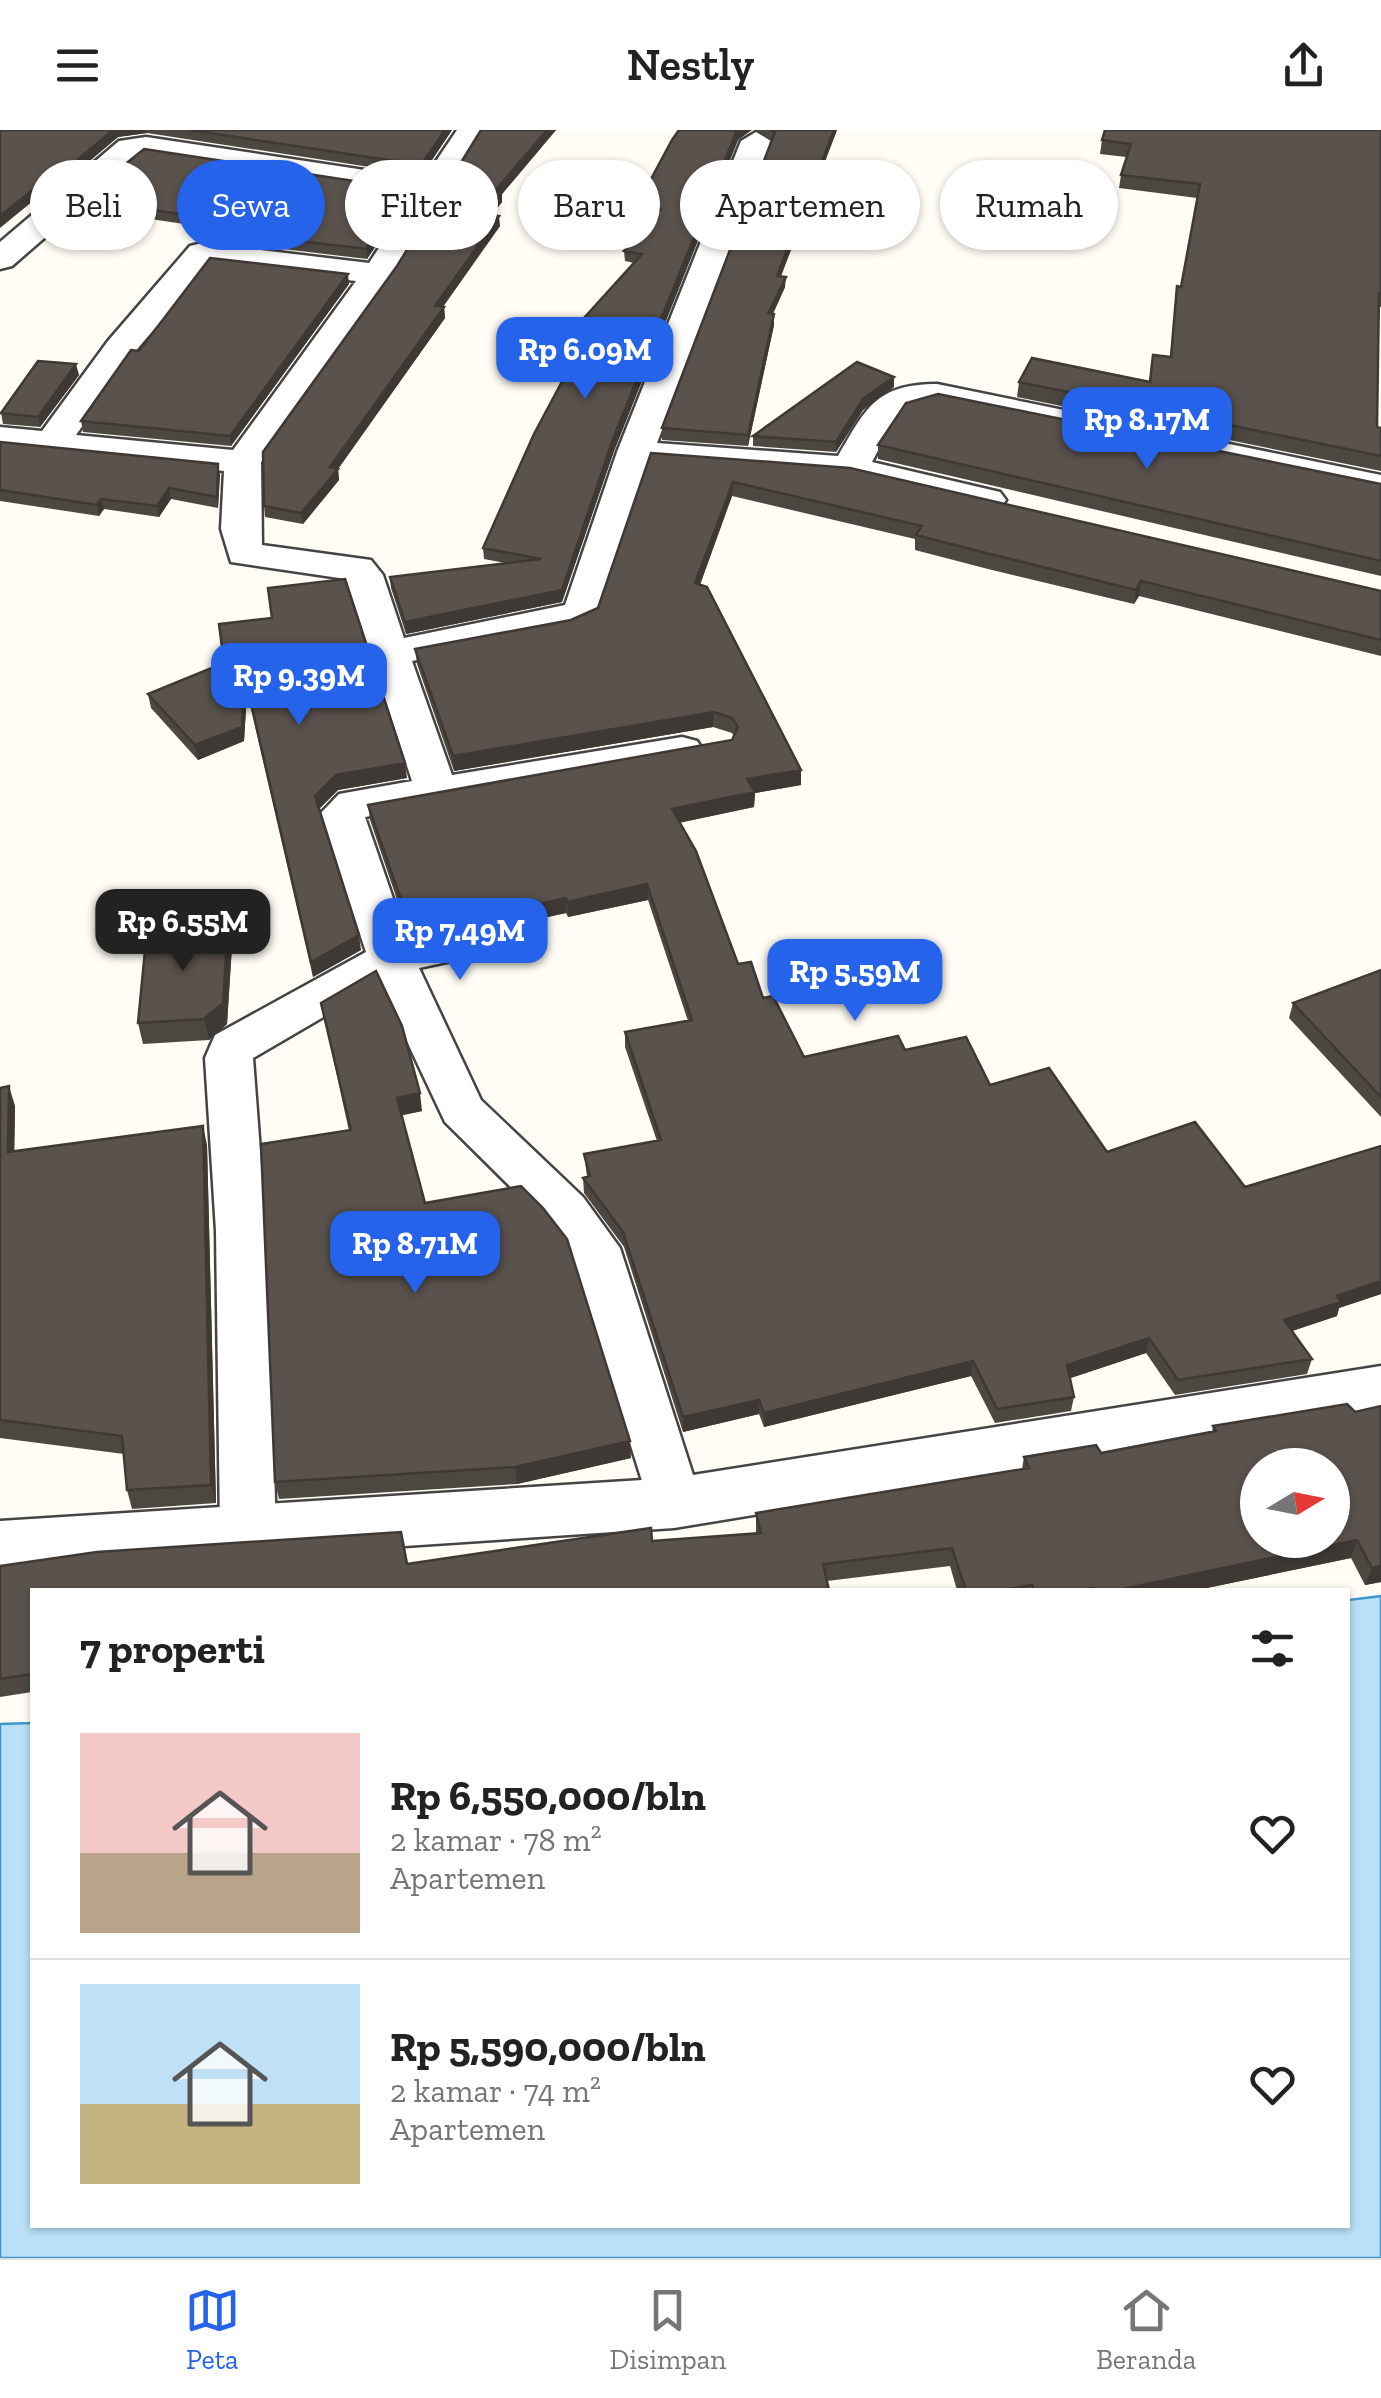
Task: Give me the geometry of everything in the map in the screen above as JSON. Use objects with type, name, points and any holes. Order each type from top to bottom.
[{"type":"street","points":[[452,160],[472,130]]},
{"type":"street","points":[[390,653],[570,619],[583,611],[635,452],[756,142]]},
{"type":"street","points":[[0,258],[130,148],[146,146],[345,177]]},
{"type":"street","points":[[393,250],[243,462],[240,528],[245,554],[272,561],[357,568],[364,575],[436,791]]},
{"type":"street","points":[[52,442],[120,348],[202,254],[378,274]]},
{"type":"street","points":[[850,468],[888,405],[909,392],[926,392],[1381,486]]},
{"type":"street","points":[[0,438],[243,462]]},
{"type":"street","points":[[635,452],[850,468],[1021,508]]},
{"type":"street","points":[[674,1503],[595,1248],[565,1210],[462,1110],[391,958],[342,814],[354,804],[714,744]]},
{"type":"street","points":[[248,1528],[241,1231],[229,1058],[232,1047],[391,958],[515,933]]},
{"type":"street","points":[[0,1547],[674,1503],[1381,1389]]},
{"type":"water","points":[[1381,1596],[1381,2258],[0,2258],[0,1724],[30,1723],[30,2228],[1350,2228],[1350,1600]]},
{"type":"building","points":[[0,130],[113,130],[77,160],[30,160],[30,192],[0,216]]},
{"type":"building","points":[[190,130],[445,130],[424,160],[388,160]]},
{"type":"building","points":[[481,130],[547,130],[498,187],[498,160],[462,160]]},
{"type":"building","points":[[679,130],[737,130],[725,160],[680,160],[680,250],[689,250],[613,439],[562,590],[405,622],[390,577],[541,559],[483,548],[534,434],[573,361],[602,322],[584,318],[642,254],[625,250],[660,250],[660,162]]},
{"type":"building","points":[[772,130],[834,130],[822,160],[764,160],[775,132]]},
{"type":"building","points":[[1105,130],[1381,130],[1377,427],[1381,428],[1381,456],[1019,382],[1032,358],[1150,382],[1153,355],[1171,357],[1177,286],[1181,287],[1200,184],[1121,175],[1131,144],[1102,140]]},
{"type":"building","points":[[144,149],[216,160],[177,160],[177,214],[157,210],[157,160],[130,160]]},
{"type":"building","points":[[325,177],[345,180],[345,247],[325,244]]},
{"type":"building","points":[[407,250],[475,250],[435,306],[444,307],[330,467],[338,469],[301,513],[264,506],[263,452]]},
{"type":"building","points":[[730,250],[787,250],[777,276],[786,277],[768,313],[774,314],[748,435],[662,428]]},
{"type":"building","points":[[210,258],[348,274],[230,436],[81,421],[131,350],[139,351]]},
{"type":"building","points":[[38,361],[76,364],[38,417],[1,413]]},
{"type":"building","points":[[857,362],[894,377],[863,399],[836,442],[753,436]]},
{"type":"building","points":[[938,394],[1381,484],[1381,561],[878,445],[906,403]]},
{"type":"building","points":[[0,442],[218,464],[217,497],[169,488],[157,506],[101,499],[97,505],[0,490]]},
{"type":"building","points":[[651,453],[850,468],[1381,591],[1381,640],[1141,581],[1136,590],[916,535],[922,526],[733,482],[695,583],[707,587],[801,770],[747,779],[755,792],[672,809],[696,851],[738,964],[751,962],[763,998],[773,996],[804,1057],[898,1036],[905,1050],[966,1037],[990,1085],[1049,1068],[1107,1152],[1195,1122],[1245,1187],[1381,1146],[1381,1281],[1337,1296],[1341,1302],[1284,1320],[1312,1359],[1178,1380],[1149,1338],[1067,1365],[1074,1397],[997,1409],[973,1361],[764,1413],[759,1400],[683,1417],[623,1232],[583,1178],[590,1176],[584,1154],[661,1140],[625,1032],[692,1020],[647,884],[567,902],[566,898],[533,905],[513,899],[408,920],[368,805],[732,740],[738,727],[732,718],[714,712],[453,756],[415,649],[571,620],[598,608]]},
{"type":"building","points":[[345,579],[405,763],[336,775],[315,796],[359,935],[311,962],[245,677],[242,727],[195,745],[148,694],[224,663],[219,624],[272,618],[268,588]]},
{"type":"building","points":[[228,925],[223,1003],[204,1019],[138,1023],[147,930]]},
{"type":"building","points":[[1381,970],[1381,1097],[1293,1003]]},
{"type":"building","points":[[376,971],[402,1026],[420,1093],[397,1098],[425,1203],[521,1186],[543,1208],[567,1239],[630,1441],[515,1467],[275,1482],[261,1144],[351,1130],[321,1003]]},
{"type":"building","points":[[9,1086],[8,1152],[203,1126],[211,1485],[127,1490],[122,1436],[0,1420],[0,1088]]},
{"type":"building","points":[[1347,1404],[1355,1412],[1381,1406],[1381,1566],[1372,1568],[1357,1540],[1350,1541],[1350,1448],[1240,1448],[1240,1558],[1271,1558],[1128,1588],[965,1588],[952,1548],[823,1564],[829,1588],[30,1588],[30,1674],[0,1679],[0,1566],[97,1552],[401,1532],[407,1564],[651,1528],[652,1541],[761,1533],[756,1513],[1029,1468],[1024,1457],[1096,1445],[1101,1453],[1216,1431],[1213,1426]]}]
